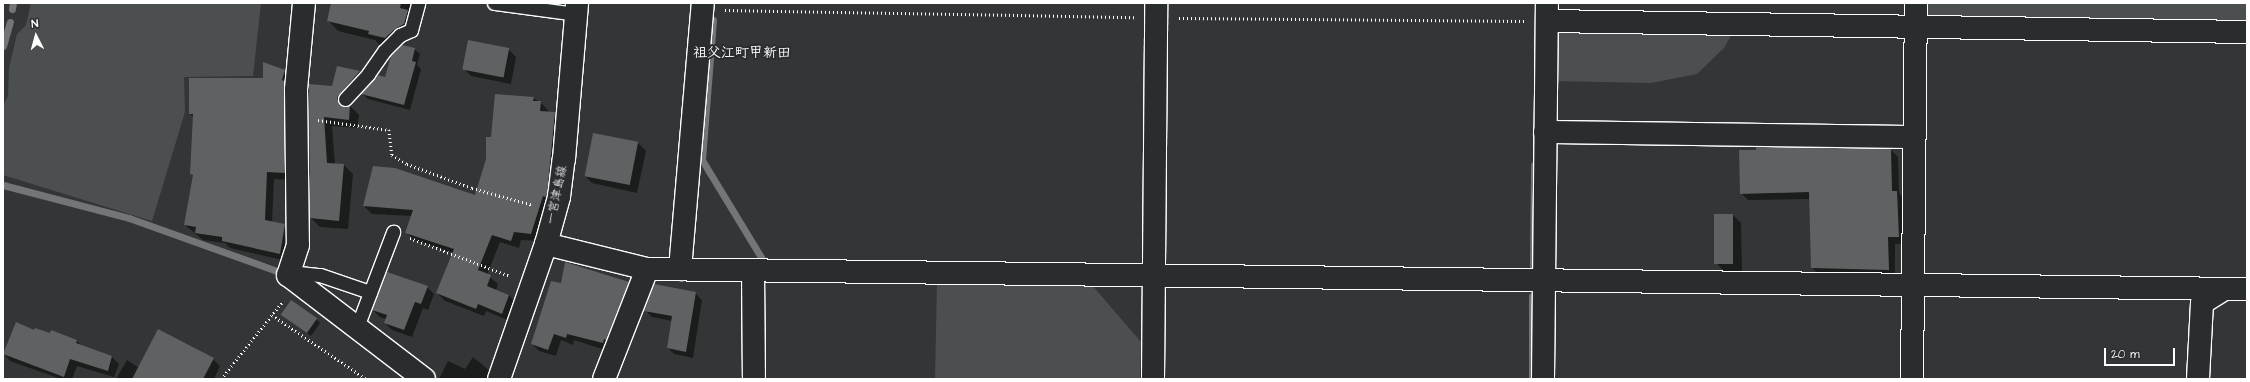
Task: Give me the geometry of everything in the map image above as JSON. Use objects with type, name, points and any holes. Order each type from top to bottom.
[{"type":"street","points":[[304,3],[296,90],[298,245],[291,275],[424,379]]},
{"type":"street","points":[[1912,379],[1916,3]]},
{"type":"street","points":[[680,269],[703,6]]},
{"type":"street","name":"一宮津島線","points":[[499,379],[546,244],[555,211],[564,159],[577,8]]},
{"type":"street","points":[[1153,379],[1156,10]]},
{"type":"street","points":[[1543,379],[1545,132],[1542,15],[1916,27],[2247,32]]},
{"type":"street","points":[[1545,132],[1914,137]]},
{"type":"street","points":[[546,244],[647,269],[1154,277],[2247,289]]},
{"type":"street","points":[[604,379],[647,269]]},
{"type":"street","points":[[753,270],[754,379]]},
{"type":"street","points":[[2198,379],[2202,303],[2224,289]]},
{"type":"lane","points":[[345,99],[368,74],[384,51],[400,35],[411,30],[418,3]]},
{"type":"lane","points":[[494,3],[577,8]]},
{"type":"lane","points":[[357,327],[393,232]]},
{"type":"lane","points":[[291,275],[320,275],[370,292]]},
{"type":"path","points":[[703,6],[1542,15]]},
{"type":"path","points":[[296,117],[389,130],[392,155],[407,164],[472,188],[555,211]]},
{"type":"path","points":[[393,232],[532,285]]},
{"type":"path","points":[[221,379],[287,295],[291,275]]},
{"type":"path","points":[[272,315],[366,379]]},
{"type":"shaded area","points":[[31,3],[261,3],[253,76],[184,77],[185,112],[152,221],[3,175],[3,106],[8,96],[9,68],[17,34],[26,25]]},
{"type":"shaded area","points":[[1924,3],[2247,3],[2247,23],[1929,19],[1924,15]]},
{"type":"shaded area","points":[[1559,29],[1733,32],[1724,48],[1697,74],[1651,83],[1552,81],[1552,34]]},
{"type":"shaded area","points":[[937,282],[1092,285],[1141,342],[1140,379],[935,379]]},
{"type":"building","points":[[331,3],[401,3],[400,8],[408,10],[404,24],[395,29],[385,38],[368,34],[369,31],[327,21]]},
{"type":"building","points":[[468,40],[509,48],[504,77],[462,69]]},
{"type":"building","points":[[402,45],[415,48],[412,61],[416,62],[404,105],[361,94],[377,75],[385,77],[391,56]]},
{"type":"building","points":[[263,62],[285,70],[282,80],[284,81],[285,173],[267,172],[265,220],[285,224],[280,254],[222,241],[222,237],[195,233],[196,227],[184,225],[193,175],[190,174],[193,114],[189,114],[189,78],[263,78]]},
{"type":"building","points":[[337,66],[360,71],[337,97],[340,105],[344,107],[350,105],[349,120],[324,117],[327,163],[344,164],[339,221],[310,218],[309,84],[332,86]]},
{"type":"building","points":[[495,94],[534,97],[533,101],[541,101],[540,111],[555,112],[547,195],[546,197],[543,196],[531,234],[514,232],[511,241],[492,235],[478,270],[491,275],[487,286],[509,295],[502,314],[478,304],[476,309],[436,293],[454,249],[405,233],[413,210],[363,206],[373,166],[395,168],[475,195],[486,159],[486,137],[491,137]]},
{"type":"building","points":[[593,133],[638,142],[630,185],[585,176]]},
{"type":"building","points":[[1756,147],[1891,149],[1892,191],[1897,191],[1899,237],[1888,237],[1889,270],[1811,268],[1809,192],[1740,194],[1739,150],[1756,150]]},
{"type":"building","points":[[1714,214],[1733,214],[1733,264],[1714,264]]},
{"type":"building","points":[[565,262],[629,282],[606,340],[604,339],[603,343],[567,334],[566,338],[554,334],[548,350],[531,344],[551,281],[561,283]]},
{"type":"building","points":[[387,272],[428,286],[421,304],[415,302],[404,330],[384,323],[387,315],[372,310]]},
{"type":"building","points":[[654,284],[696,292],[686,352],[667,348],[672,316],[644,311]]},
{"type":"building","points":[[291,300],[317,318],[307,333],[281,315]]},
{"type":"building","points":[[16,322],[34,330],[35,328],[50,333],[51,330],[77,340],[76,343],[112,356],[108,371],[70,359],[64,377],[3,354]]},
{"type":"building","points":[[158,329],[214,358],[203,379],[132,379]]},
{"type":"waterway","points":[[12,9],[13,3]]},
{"type":"waterway","points":[[713,20],[702,160],[761,257]]},
{"type":"waterway","points":[[3,46],[10,22]]},
{"type":"waterway","points":[[1533,266],[1534,165]]},
{"type":"waterway","points":[[3,185],[129,218],[277,271]]},
{"type":"waterway","points":[[1532,296],[1532,379]]},
{"type":"district","name":"祖父江町甲新田","points":[[742,53]]}]
